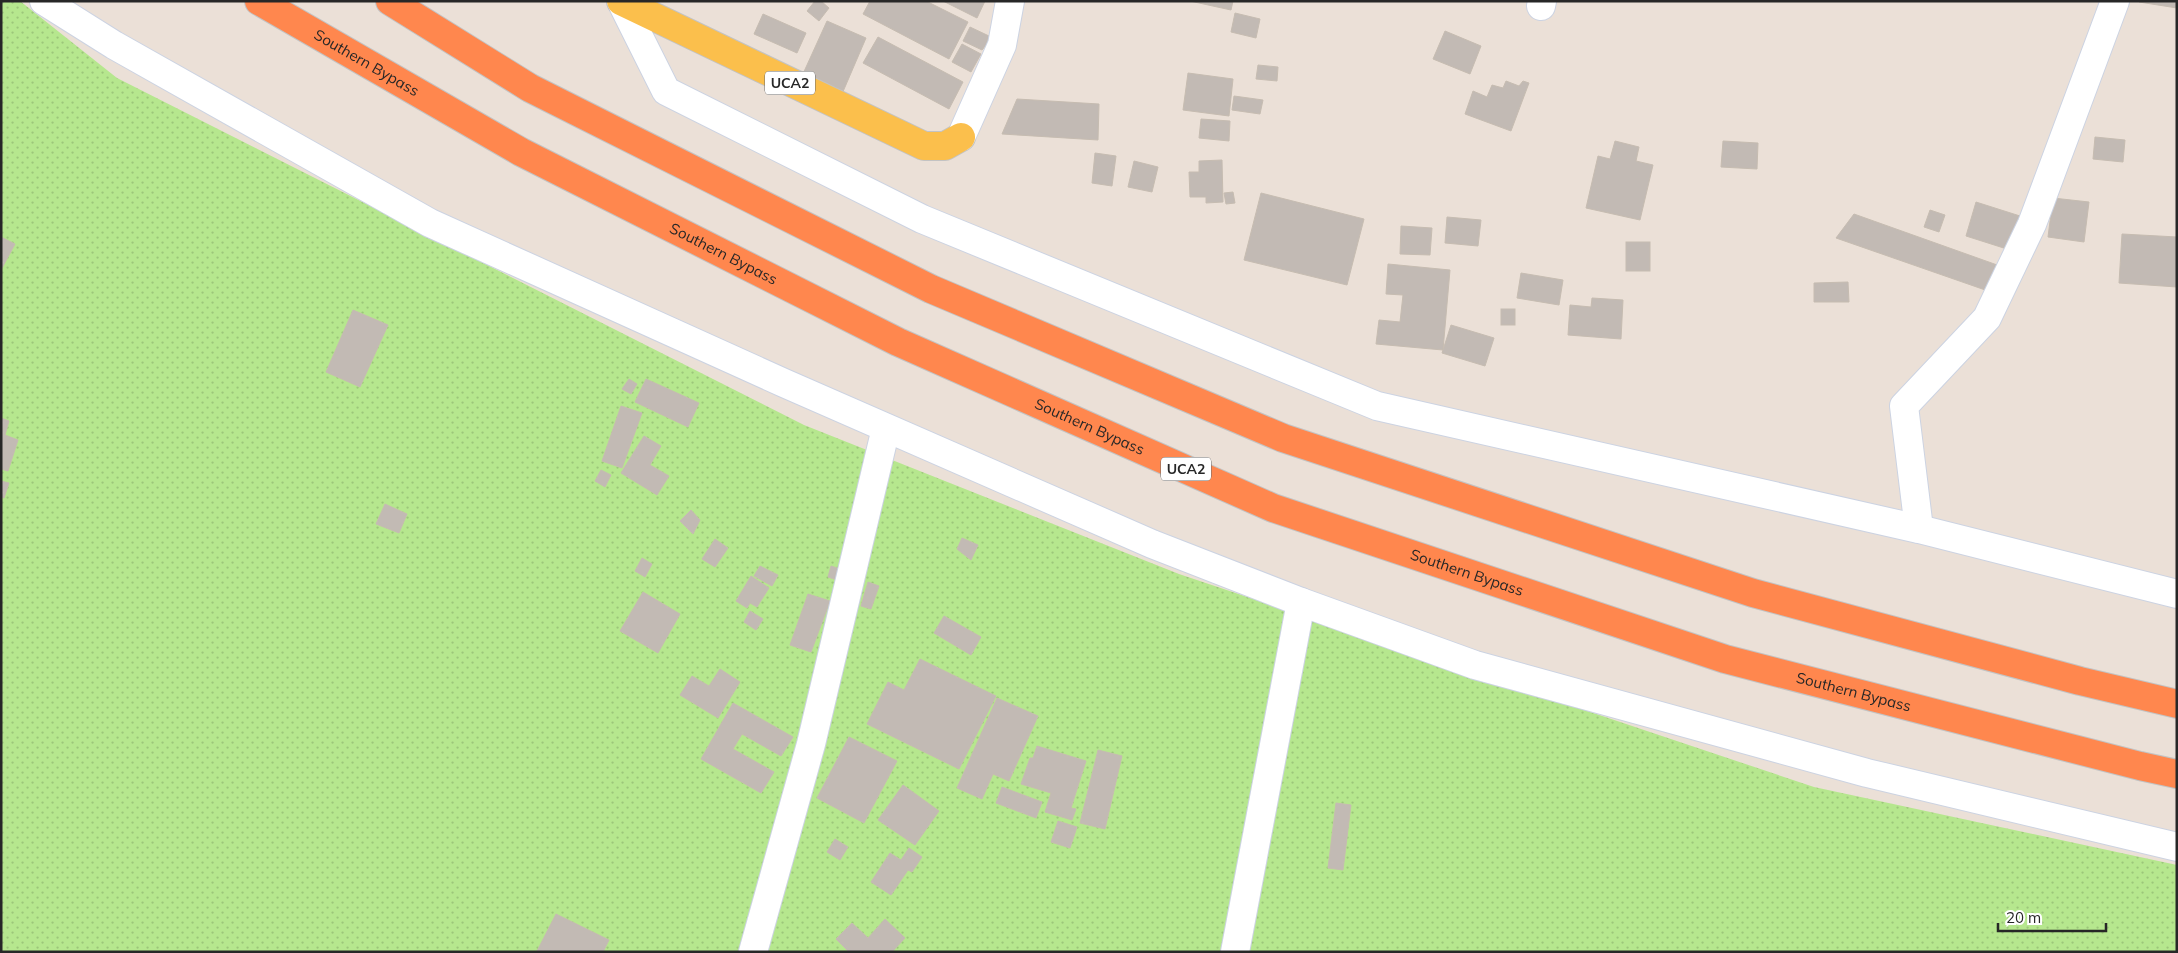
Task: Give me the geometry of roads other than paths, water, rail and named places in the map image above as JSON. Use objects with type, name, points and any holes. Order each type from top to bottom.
[{"type":"highway","name":"Southern Bypass","points":[[259,1],[521,152],[898,342],[1273,508],[1725,659],[2177,774]]},
{"type":"highway","points":[[390,1],[530,88],[931,289],[1283,438],[1753,593],[2080,681],[2177,704]]},
{"type":"main road","name":"UCA2","points":[[621,1],[924,146],[945,146],[961,137]]},
{"type":"street","points":[[44,1],[114,46],[430,223],[886,428],[1152,544],[1301,602],[1475,664],[1867,773],[2177,847]]},
{"type":"street","points":[[621,1],[666,91],[922,219],[1359,398],[1386,408],[1920,529],[2177,594]]},
{"type":"street","points":[[961,137],[1002,46],[1010,1]]},
{"type":"street","points":[[1920,529],[1904,406],[1987,318],[2032,224],[2115,1]]},
{"type":"street","points":[[753,952],[811,744],[886,428]]},
{"type":"street","points":[[1235,952],[1301,602]]}]
